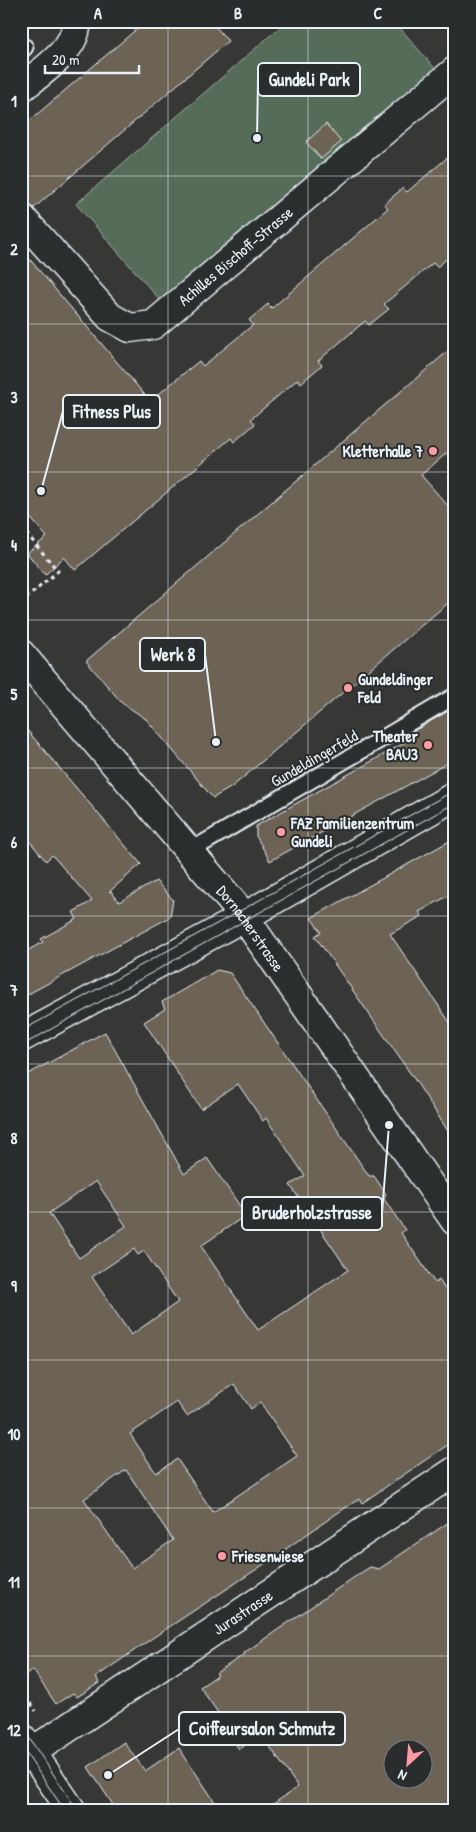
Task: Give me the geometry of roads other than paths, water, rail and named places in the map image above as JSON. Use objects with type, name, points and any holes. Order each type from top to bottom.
[{"type":"street","points":[[21,88],[60,55],[71,43],[77,29],[76,21]]},
{"type":"street","name":"Achilles Bischoff-Strasse","points":[[22,218],[110,317],[130,328],[153,325],[455,71]]},
{"type":"street","name":"Dornacherstrasse","points":[[21,654],[244,917],[455,1221]]},
{"type":"street","points":[[21,1038],[244,917],[455,796]]},
{"type":"street","name":"Jurastrasse","points":[[25,1749],[455,1471]]},
{"type":"street","points":[[25,1749],[72,1811]]},
{"type":"lane","name":"Gundeldingerfeld","points":[[190,851],[455,696]]},
{"type":"tram line","points":[[21,1031],[455,790]]},
{"type":"tram line","points":[[21,1046],[455,803]]},
{"type":"tram line","points":[[21,1726],[78,1811]]},
{"type":"tram line","points":[[21,1746],[65,1811]]},
{"type":"place","name":"Gundeli Park","points":[[257,138]]},
{"type":"place","name":"Kletterhalle 7","points":[[433,451]]},
{"type":"place","name":"Fitness Plus","points":[[41,491]]},
{"type":"place","name":"Gundeldinger Feld","points":[[348,688]]},
{"type":"place","name":"Werk 8","points":[[216,742]]},
{"type":"place","name":"Theater BAU3","points":[[428,745]]},
{"type":"place","name":"FAZ Familienzentrum Gundeli","points":[[281,832]]},
{"type":"place","name":"Bruderholzstrasse","points":[[389,1125]]},
{"type":"place","name":"Friesenwiese","points":[[222,1556]]},
{"type":"place","name":"Coiffeursalon Schmutz","points":[[108,1775]]}]
